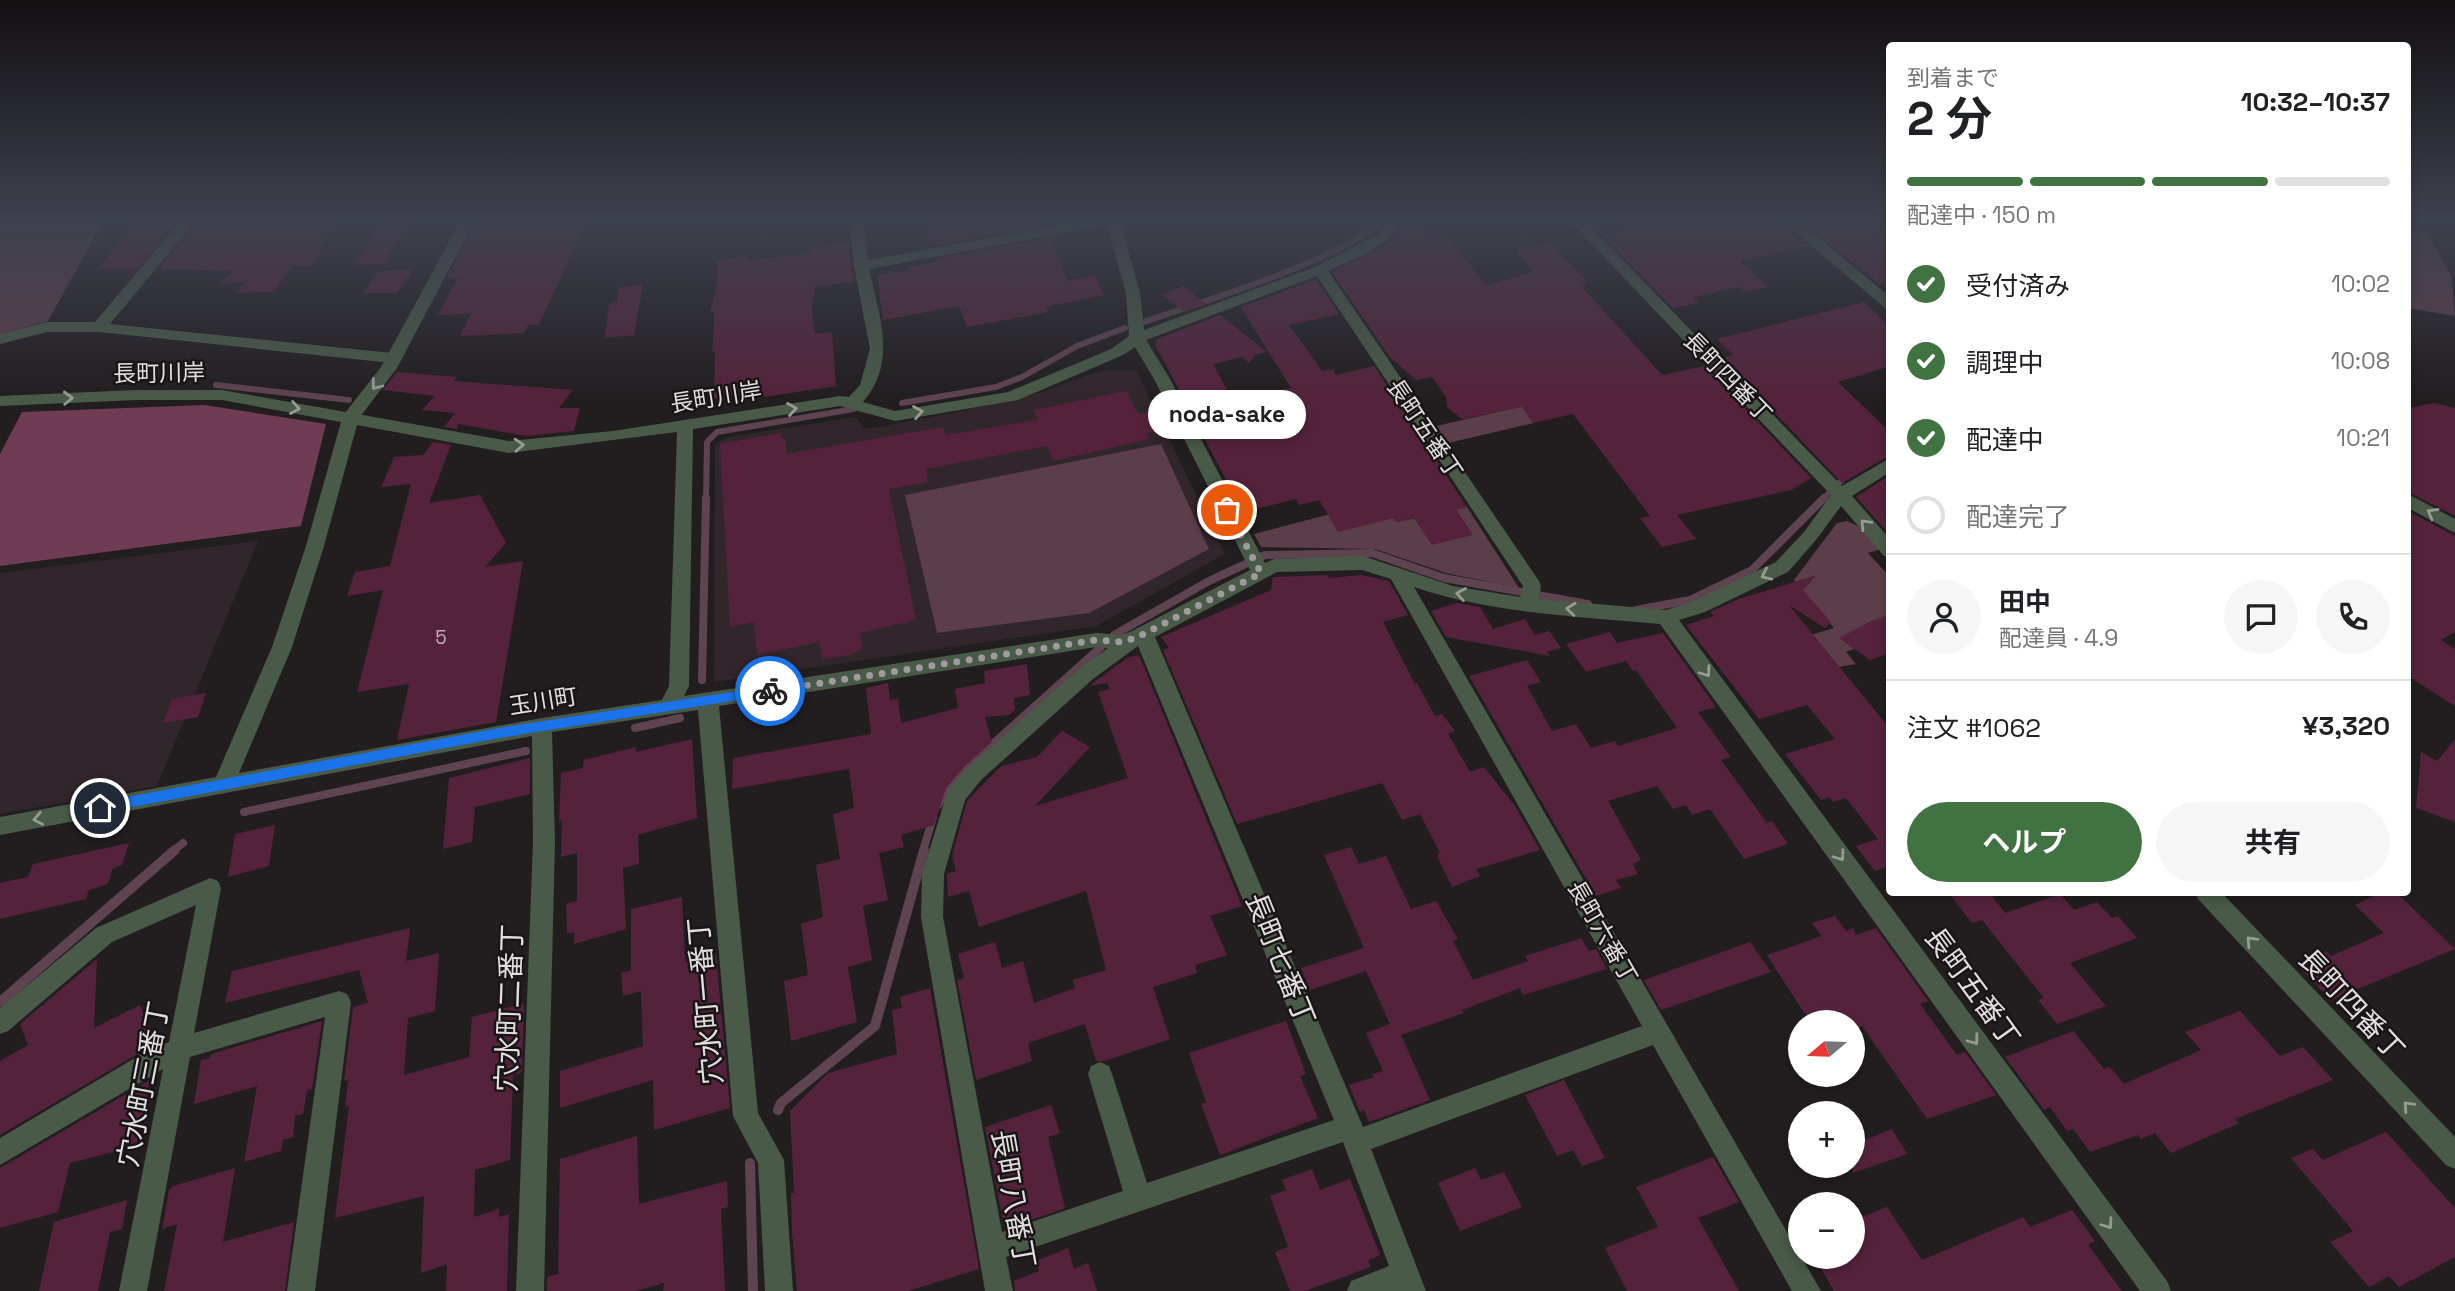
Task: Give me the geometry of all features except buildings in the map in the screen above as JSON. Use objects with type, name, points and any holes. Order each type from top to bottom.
[{"type":"street","points":[[99,327],[140,278]]},
{"type":"street","points":[[224,784],[282,647],[315,545],[351,417],[389,368],[436,278]]},
{"type":"street","points":[[854,402],[869,386],[877,349],[863,278]]},
{"type":"street","points":[[1129,278],[1138,338],[1261,573]]},
{"type":"street","name":"長町川岸","points":[[0,401],[136,395],[222,395],[509,447],[760,416],[840,401],[854,402],[876,415],[895,416],[1012,396],[1117,352],[1138,338],[1298,278]]},
{"type":"street","name":"長町五番丁","points":[[1325,278],[1530,595]]},
{"type":"street","name":"長町四番丁","points":[[1632,278],[1823,475],[1839,496]]},
{"type":"street","points":[[1858,278],[1886,302]]},
{"type":"street","points":[[0,339],[47,327],[99,327],[392,358]]},
{"type":"street","points":[[668,707],[679,686],[685,425]]},
{"type":"street","points":[[1666,617],[1698,607],[1782,567],[1810,536],[1839,496],[1886,467]]},
{"type":"street","points":[[1839,496],[1886,547]]},
{"type":"street","points":[[2411,501],[2455,527]]},
{"type":"street","name":"長町八番丁","points":[[999,1291],[932,917],[933,874],[955,796],[974,774],[1128,640],[1274,566],[1363,563],[1452,593],[1530,595],[1666,617]]},
{"type":"street","name":"長町六番丁","points":[[1397,574],[1807,1291]]},
{"type":"street","name":"長町五番丁","points":[[1666,617],[2157,1291]]},
{"type":"street","name":"玉川町","points":[[0,826],[542,726],[1096,640],[1128,640]]},
{"type":"street","name":"長町七番丁","points":[[1128,640],[1148,642],[1353,1135],[1409,1282]]},
{"type":"street","name":"穴水町一番丁","points":[[709,700],[708,720],[746,1116],[771,1160],[779,1291]]},
{"type":"street","name":"穴水町二番丁","points":[[530,1291],[544,842],[542,726]]},
{"type":"street","name":"穴水町三番丁","points":[[0,1023],[104,935],[210,888],[133,1291]]},
{"type":"street","name":"長町四番丁","points":[[2210,896],[2455,1156]]},
{"type":"street","points":[[0,1152],[149,1063],[181,1048],[339,1003],[301,1291]]},
{"type":"street","points":[[991,1249],[1139,1199],[1353,1135],[1660,1031]]},
{"type":"street","points":[[1100,1074],[1139,1199]]},
{"type":"street","points":[[1361,1291],[1409,1282]]},
{"type":"shaded area","points":[[0,278],[72,278],[48,321],[0,334]]},
{"type":"shaded area","points":[[2411,278],[2451,278],[2455,316],[2411,309]]},
{"type":"shaded area","points":[[1136,370],[1225,554],[1096,626],[714,682],[715,444],[728,437],[856,417],[864,429],[885,426],[1021,399],[1101,371]]},
{"type":"shaded area","points":[[204,405],[326,424],[301,526],[0,566],[0,454],[22,412]]},
{"type":"shaded area","points":[[1523,406],[1534,423],[1444,444],[1432,427]]},
{"type":"shaded area","points":[[1161,444],[1209,549],[1089,613],[937,633],[905,495]]},
{"type":"shaded area","points":[[1384,500],[1397,522],[1467,507],[1519,588],[1446,573],[1375,549],[1261,547],[1254,534]]},
{"type":"shaded area","points":[[1847,521],[1862,528],[1882,549],[1868,553],[1886,573],[1886,622],[1881,618],[1852,632],[1864,645],[1846,652],[1856,664],[1838,667],[1811,635],[1834,628],[1794,580],[1837,523]]},
{"type":"shaded area","points":[[258,541],[157,786],[0,814],[0,573]]},
{"type":"waterway","points":[[1144,322],[1271,278]]},
{"type":"waterway","points":[[902,403],[996,387],[1022,377],[1077,346],[1125,328]]},
{"type":"waterway","points":[[216,385],[349,400]]},
{"type":"waterway","points":[[706,500],[707,442],[717,432],[854,409]]},
{"type":"waterway","points":[[1636,610],[1690,600],[1752,570],[1848,474]]},
{"type":"waterway","points":[[702,680],[706,498]]},
{"type":"waterway","points":[[1114,635],[1209,581],[1265,555],[1372,553],[1444,578],[1588,604]]},
{"type":"waterway","points":[[938,805],[958,775],[1101,647]]},
{"type":"waterway","points":[[635,728],[680,718]]},
{"type":"waterway","points":[[244,812],[526,751]]},
{"type":"waterway","points":[[923,851],[933,817]]},
{"type":"waterway","points":[[173,851],[183,843]]},
{"type":"waterway","points":[[0,1002],[175,850]]},
{"type":"waterway","points":[[778,1110],[781,1103],[875,1026],[924,850]]},
{"type":"waterway","points":[[750,1163],[753,1291]]},
{"type":"way so far","points":[[770,691],[1096,640],[1121,642],[1136,638],[1261,573],[1227,510]]},
{"type":"place","name":"noda-sake","points":[[1227,510]]},
{"type":"route","points":[[100,808],[430,745],[770,691]]}]
